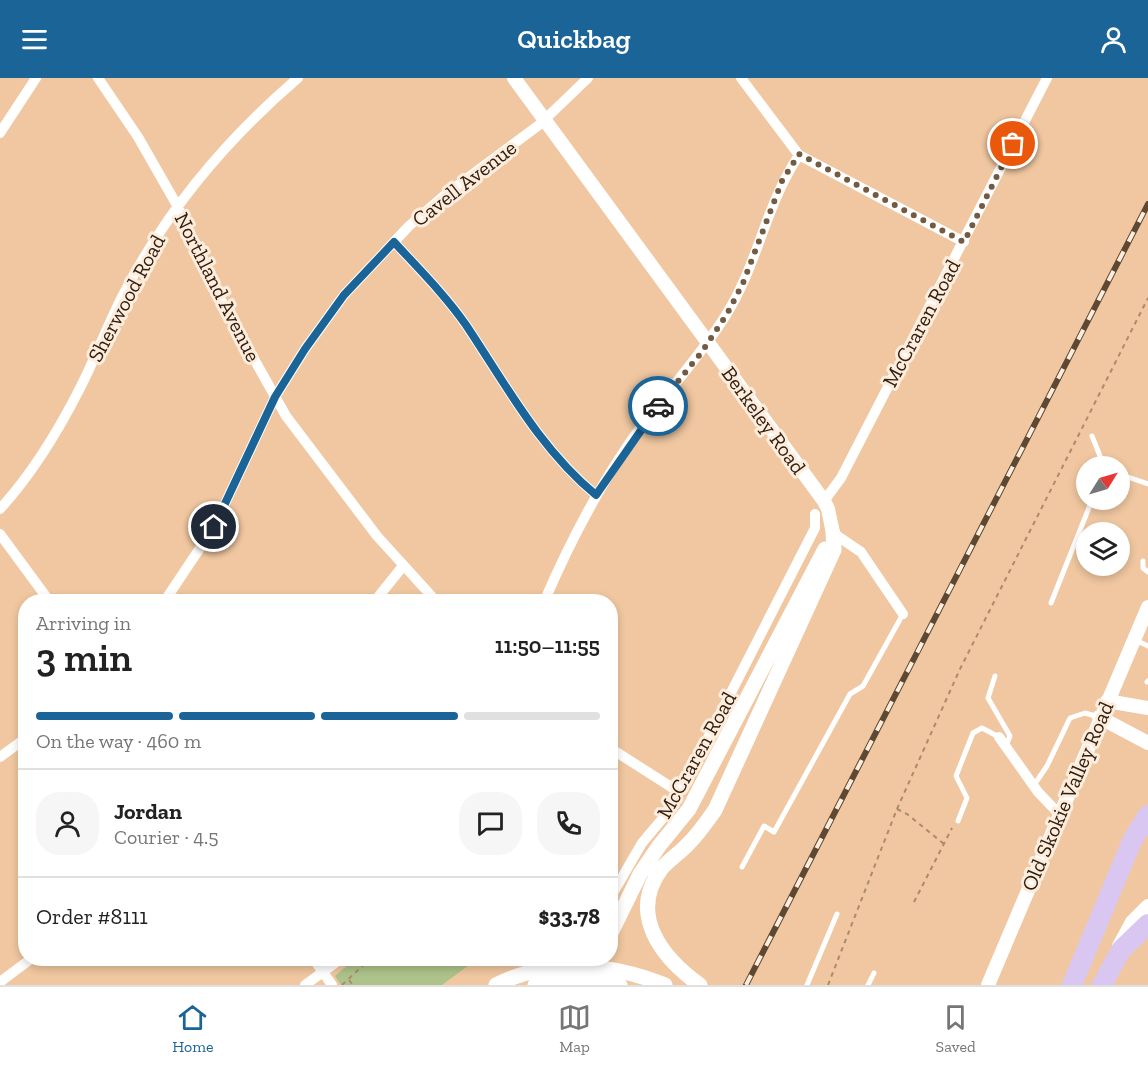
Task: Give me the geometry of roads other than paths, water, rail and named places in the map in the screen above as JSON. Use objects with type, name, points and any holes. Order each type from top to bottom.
[{"type":"highway","points":[[1072,985],[1132,842],[1148,815]]},
{"type":"highway","points":[[1106,976],[1121,950],[1148,924]]},
{"type":"main road","points":[[618,919],[640,874],[689,809],[833,533]]},
{"type":"main road","points":[[700,985],[670,961],[655,938],[649,906],[653,884],[664,866],[702,829],[714,810],[834,550],[833,533]]},
{"type":"main road","points":[[540,984],[579,973]]},
{"type":"main road","points":[[496,985],[522,974],[579,973],[665,985]]},
{"type":"street","points":[[0,133],[36,78]]},
{"type":"street","name":"Northland Avenue","points":[[98,78],[138,137],[178,207],[217,293],[286,417],[345,497],[429,594]]},
{"type":"street","name":"Sherwood Road","points":[[0,509],[31,470],[57,430],[79,391],[125,290],[178,207],[246,126],[298,78]]},
{"type":"street","name":"Berkeley Road","points":[[514,78],[824,501],[833,533]]},
{"type":"street","name":"Cavell Avenue","points":[[169,594],[214,527],[275,397],[305,349],[344,295],[394,242],[446,194],[545,119],[588,78]]},
{"type":"street","points":[[741,78],[799,154],[964,242]]},
{"type":"street","name":"McCraren Road","points":[[824,501],[841,478],[1047,78]]},
{"type":"street","points":[[547,594],[562,560],[596,495],[670,387],[708,342],[743,283],[778,190],[799,154]]},
{"type":"street","points":[[394,242],[448,302],[548,446],[580,482],[596,495]]},
{"type":"street","name":"McCraren Road","points":[[618,884],[642,843],[663,818],[679,792],[815,528],[815,514]]},
{"type":"street","points":[[833,533],[861,552],[903,614]]},
{"type":"street","points":[[0,534],[44,594]]},
{"type":"street","points":[[380,594],[403,566]]},
{"type":"street","name":"Old Skokie Valley Road","points":[[988,985],[1099,717],[1148,607]]},
{"type":"street","points":[[1107,701],[1148,708]]},
{"type":"street","points":[[1099,717],[1148,743]]},
{"type":"street","points":[[1003,741],[1033,786],[1060,815]]},
{"type":"street","points":[[0,756],[18,744]]},
{"type":"street","points":[[618,753],[679,792]]},
{"type":"street","points":[[1106,976],[1128,928],[1148,906]]},
{"type":"street","points":[[0,982],[22,966]]},
{"type":"street","points":[[319,966],[332,985]]},
{"type":"street","points":[[305,985],[331,966]]},
{"type":"lane","points":[[1092,436],[1100,456]]},
{"type":"lane","points":[[1130,478],[1148,484]]},
{"type":"lane","points":[[1051,603],[1088,510]]},
{"type":"lane","points":[[1143,561],[1143,568],[1148,572]]},
{"type":"lane","points":[[742,867],[764,826],[774,832],[850,694],[863,686],[903,614]]},
{"type":"lane","points":[[1133,639],[1148,646]]},
{"type":"lane","points":[[958,821],[967,798],[956,776],[973,733],[982,728],[1003,741],[1010,736],[988,698],[995,676]]},
{"type":"lane","points":[[1033,786],[1047,766],[1070,718],[1085,713],[1099,717]]},
{"type":"lane","points":[[807,985],[837,914]]},
{"type":"lane","points":[[868,985],[874,973]]},
{"type":"railway","points":[[746,985],[1148,204]]}]
